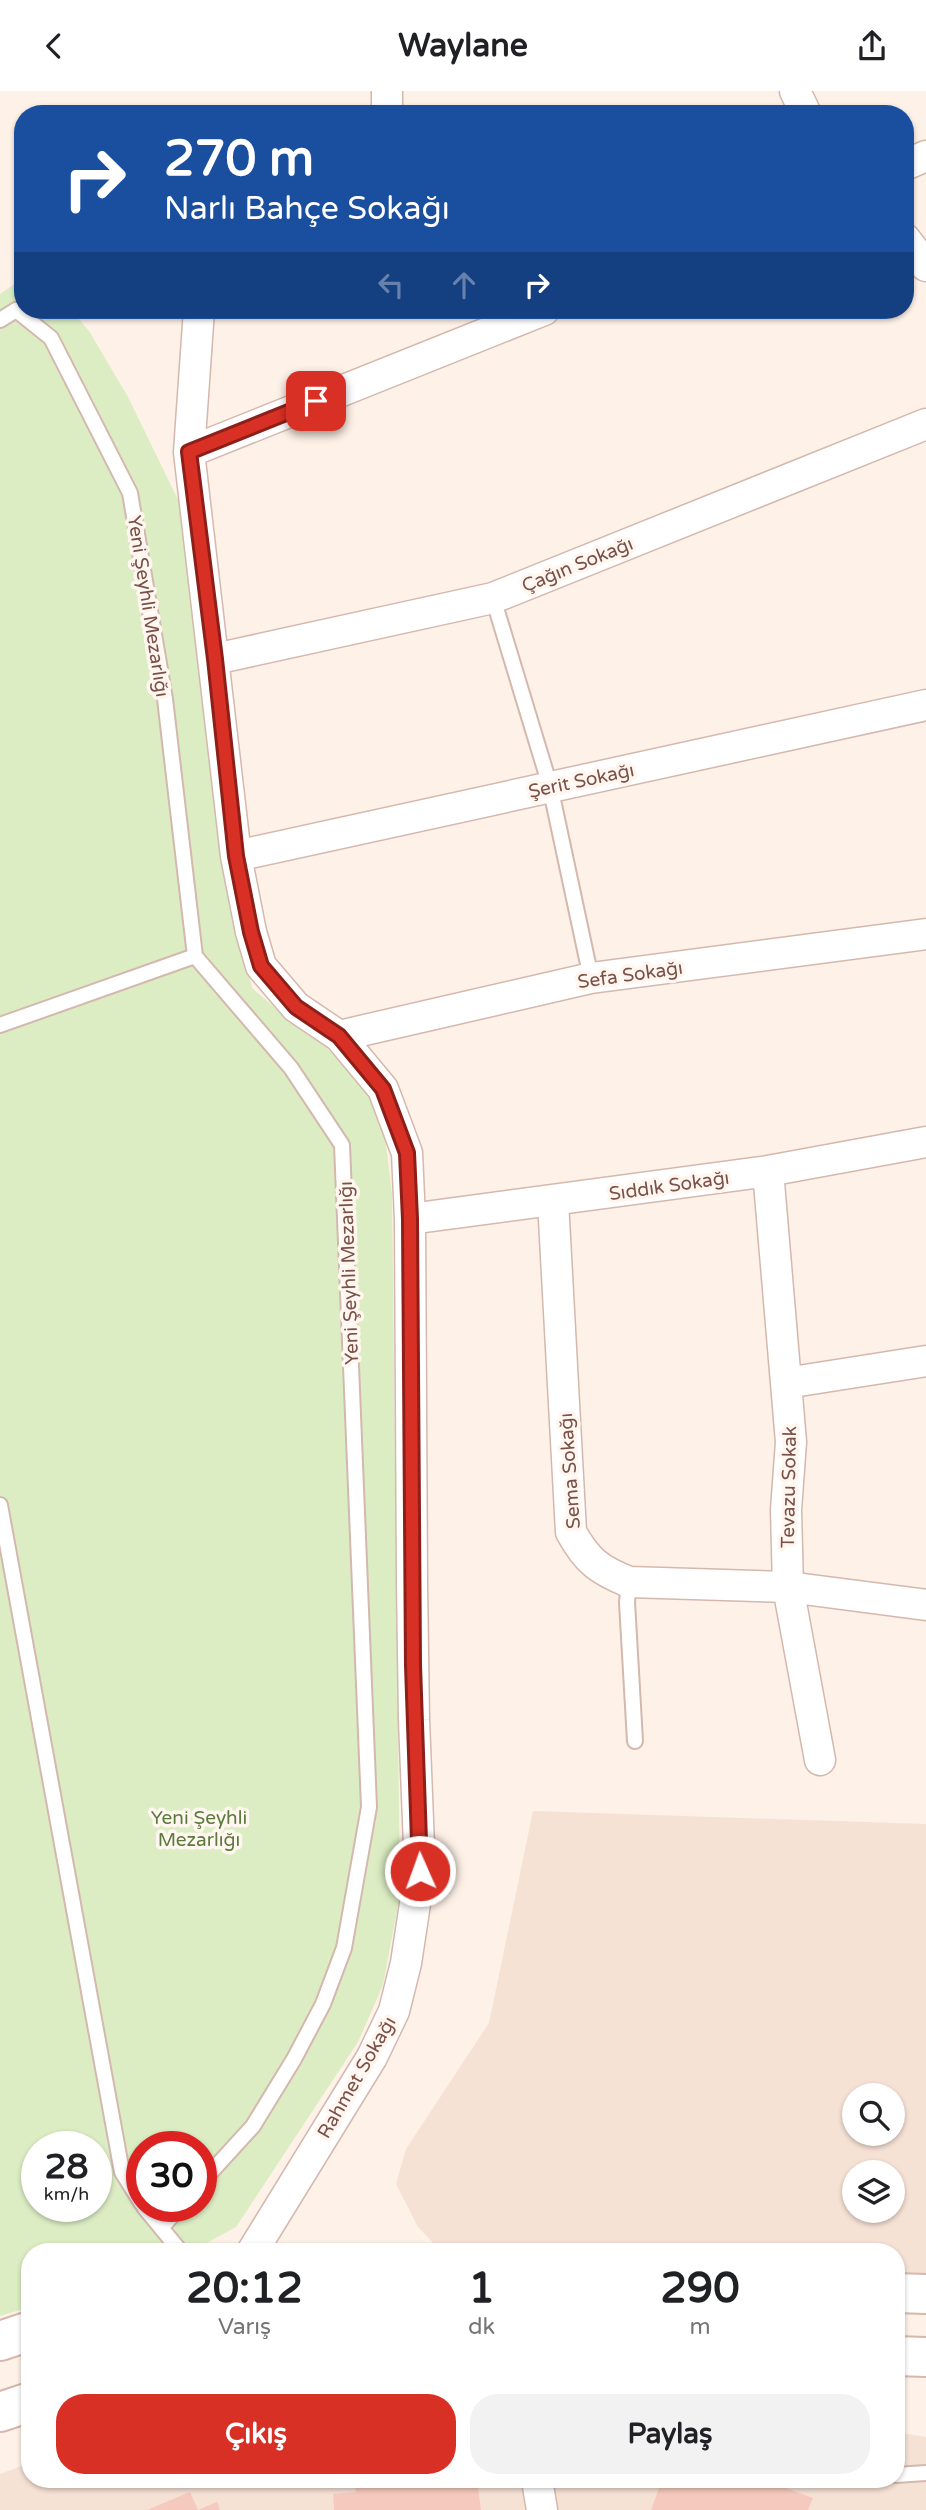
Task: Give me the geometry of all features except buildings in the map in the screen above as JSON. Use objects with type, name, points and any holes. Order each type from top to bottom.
[{"type":"street","points":[[914,251],[926,266]]},
{"type":"street","name":"Rahmet Sokağı","points":[[198,319],[189,452],[236,856],[251,932],[261,966],[296,1007],[339,1036],[383,1089],[407,1153],[410,1219],[413,1665],[420,1871],[406,1963],[394,2011],[372,2057],[258,2243]]},
{"type":"street","points":[[189,452],[522,319]]},
{"type":"street","name":"Çağın Sokağı","points":[[215,659],[493,598],[926,424]]},
{"type":"street","name":"Şerit Sokağı","points":[[236,856],[926,705]]},
{"type":"street","name":"Sefa Sokağı","points":[[339,1036],[591,978],[926,935]]},
{"type":"street","name":"Sıddık Sokağı","points":[[410,1219],[768,1171],[926,1142]]},
{"type":"street","name":"Tevazu Sokak","points":[[768,1171],[791,1442],[786,1510],[788,1587],[820,1760]]},
{"type":"street","name":"Sema Sokağı","points":[[553,1201],[570,1532],[584,1555],[606,1573],[629,1582],[788,1587],[926,1605]]},
{"type":"street","points":[[786,1383],[926,1361]]},
{"type":"street","points":[[905,2293],[926,2294]]},
{"type":"street","points":[[0,2341],[21,2334]]},
{"type":"street","points":[[905,2356],[926,2357]]},
{"type":"street","points":[[0,2412],[21,2405]]},
{"type":"street","points":[[538,2488],[542,2510]]},
{"type":"lane","name":"Yeni Şeyhli Mezarlığı","points":[[27,319],[51,338],[130,493],[165,699],[195,956],[291,1068],[342,1145],[369,1807],[344,1948],[323,2004],[294,2059],[253,2126],[217,2165]]},
{"type":"lane","points":[[493,598],[550,786],[591,978]]},
{"type":"lane","points":[[0,1025],[195,956]]},
{"type":"lane","points":[[0,1505],[122,2172],[126,2178]]},
{"type":"lane","points":[[629,1582],[626,1602],[635,1741]]},
{"type":"lane","points":[[156,2222],[174,2243]]},
{"type":"lane","points":[[161,2228],[166,2222]]},
{"type":"lane","points":[[905,2474],[926,2473]]},
{"type":"shaded area","points":[[533,1811],[926,1824],[926,2275],[905,2274],[905,2243],[433,2243],[418,2227],[396,2184],[406,2149],[489,2023]]},
{"type":"shaded area","points":[[905,2434],[926,2437],[926,2510],[0,2510],[0,2474],[21,2466],[21,2488],[905,2488]]},
{"type":"green space","name":"Yeni Şeyhli Mezarlığı","points":[[14,284],[14,319],[79,319],[89,331],[128,397],[181,506],[227,879],[252,988],[295,1025],[324,1045],[357,1079],[377,1107],[386,1144],[392,1194],[400,1895],[383,1985],[358,2042],[236,2227],[207,2243],[21,2243],[21,2310],[0,2316],[0,294]]},
{"type":"route","points":[[316,401],[189,452],[236,856],[251,932],[261,966],[296,1007],[339,1036],[383,1089],[407,1153],[410,1219],[414,1720],[420,1871]]}]
